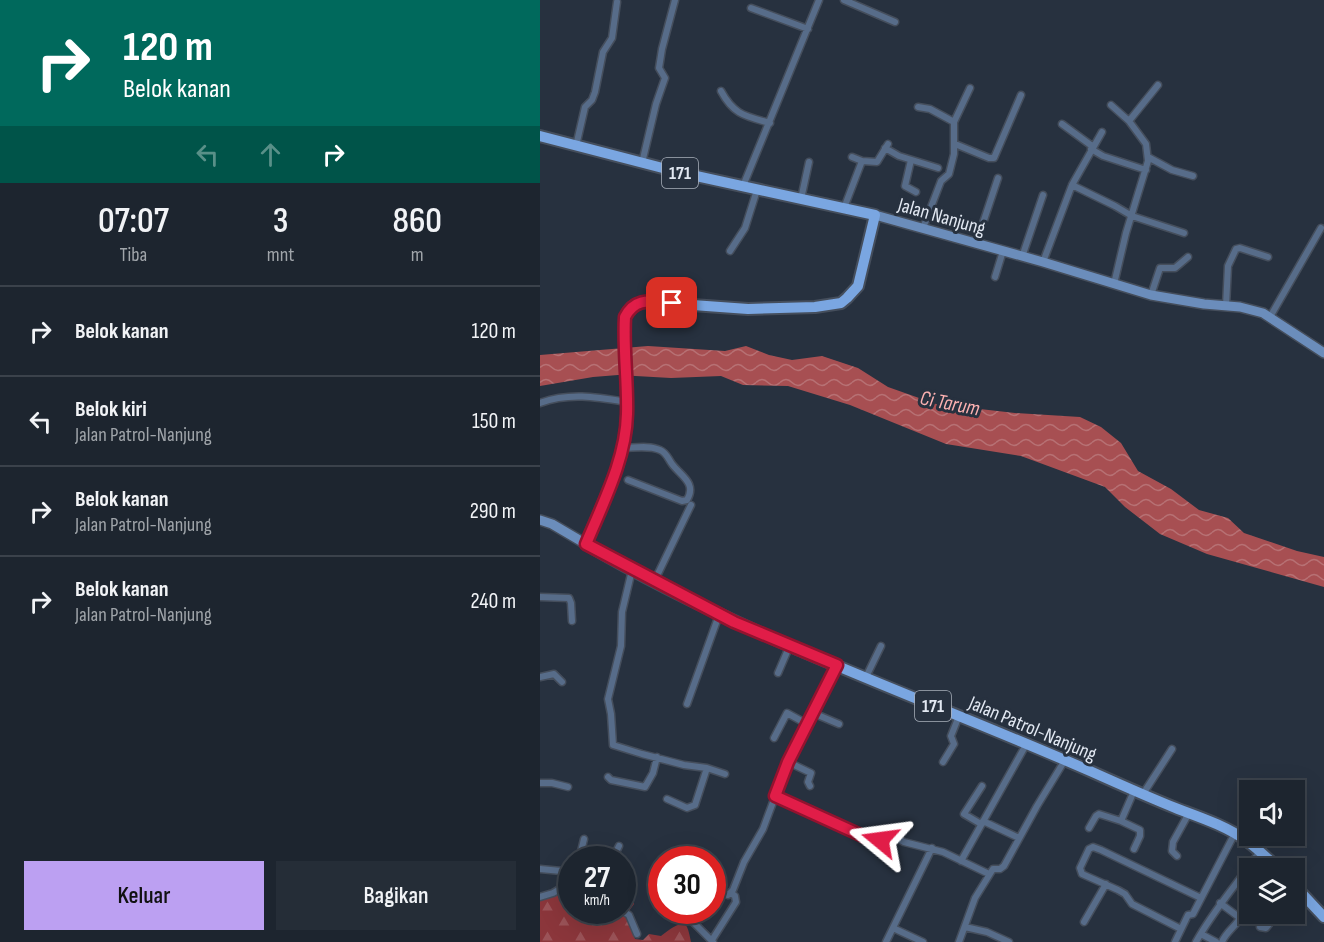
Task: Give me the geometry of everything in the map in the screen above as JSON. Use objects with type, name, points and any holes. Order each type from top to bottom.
[{"type":"main road","name":"Jalan Nanjung","points":[[540,136],[642,163],[874,215],[1151,295],[1263,313],[1324,353]]},
{"type":"main road","points":[[540,520],[560,528],[586,544],[614,475],[622,448],[627,413],[624,331],[625,317],[629,308],[639,302],[748,309],[815,307],[841,303],[858,286],[874,215]]},
{"type":"main road","name":"Jalan Patrol-Nanjung","points":[[586,544],[719,615],[1027,743],[1235,833],[1267,858]]},
{"type":"main road","points":[[1305,898],[1323,913]]},
{"type":"street","points":[[642,163],[656,104],[665,78],[659,68],[660,59],[675,0]]},
{"type":"street","points":[[743,186],[771,123],[819,0]]},
{"type":"street","points":[[844,0],[895,22]]},
{"type":"street","points":[[576,146],[583,113],[594,96],[603,52],[612,38],[617,2]]},
{"type":"street","points":[[752,8],[808,30]]},
{"type":"street","points":[[1129,121],[1158,85]]},
{"type":"street","points":[[923,228],[943,178],[949,174],[955,144],[954,122],[970,88]]},
{"type":"street","points":[[721,91],[735,111],[742,116],[771,123]]},
{"type":"street","points":[[955,144],[994,158],[1021,95]]},
{"type":"street","points":[[1111,105],[1129,121],[1146,144],[1148,157],[1114,284]]},
{"type":"street","points":[[918,107],[930,109],[954,122]]},
{"type":"street","points":[[1062,124],[1103,156],[1146,170]]},
{"type":"street","points":[[1043,262],[1072,185],[1102,132]]},
{"type":"street","points":[[852,157],[876,163],[887,146],[911,160],[938,168]]},
{"type":"street","points":[[1148,157],[1172,170],[1192,177]]},
{"type":"street","points":[[911,160],[905,186],[916,192]]},
{"type":"street","points":[[844,208],[862,161]]},
{"type":"street","points":[[801,199],[809,162]]},
{"type":"street","points":[[976,244],[998,178]]},
{"type":"street","points":[[1072,185],[1132,216],[1184,233]]},
{"type":"street","points":[[730,251],[745,228],[757,190]]},
{"type":"street","points":[[1022,257],[1043,195]]},
{"type":"street","points":[[1270,317],[1321,228]]},
{"type":"street","points":[[1226,306],[1228,266],[1236,249],[1240,248],[1268,257]]},
{"type":"street","points":[[995,277],[1003,251]]},
{"type":"street","points":[[1151,295],[1160,268],[1175,268],[1188,257]]},
{"type":"street","points":[[540,403],[574,396],[626,400]]},
{"type":"street","points":[[622,448],[651,448],[665,453],[673,466],[687,478],[689,494],[687,500],[682,501],[628,480]]},
{"type":"street","points":[[654,582],[691,505]]},
{"type":"street","points":[[632,570],[622,612],[621,646],[608,699],[612,744],[626,750],[725,774]]},
{"type":"street","points":[[540,597],[569,598],[572,621]]},
{"type":"street","points":[[687,704],[719,615]]},
{"type":"street","points":[[778,673],[790,645]]},
{"type":"street","points":[[866,677],[881,646]]},
{"type":"street","points":[[730,893],[763,828],[788,762],[837,665]]},
{"type":"street","points":[[540,677],[554,674],[562,682]]},
{"type":"street","points":[[774,738],[787,713],[807,724]]},
{"type":"street","points":[[813,713],[839,724]]},
{"type":"street","points":[[943,762],[954,744],[951,735],[959,716]]},
{"type":"street","points":[[961,861],[1027,743]]},
{"type":"street","points":[[1121,821],[1139,792],[1172,749]]},
{"type":"street","points":[[608,777],[611,780],[645,787],[657,757]]},
{"type":"street","points":[[959,942],[975,898],[993,869],[1002,868],[1065,760]]},
{"type":"street","points":[[788,762],[811,773],[812,776],[808,782],[810,786]]},
{"type":"street","points":[[667,799],[687,808],[695,805],[707,768]]},
{"type":"street","points":[[540,783],[568,787]]},
{"type":"street","points":[[982,786],[961,813],[1019,837]]},
{"type":"street","points":[[775,796],[876,842],[880,840],[884,832],[904,842],[932,848],[989,874]]},
{"type":"street","points":[[1177,856],[1172,851],[1173,842],[1189,813]]},
{"type":"street","points":[[1089,828],[1096,816],[1100,814],[1121,821],[1140,830],[1140,836],[1134,849]]},
{"type":"street","points":[[1175,942],[1188,915],[1193,914],[1235,833]]},
{"type":"street","points":[[582,846],[584,839]]},
{"type":"street","points":[[1181,929],[1132,904],[1125,894],[1081,872],[1080,868],[1090,847],[1152,873],[1201,898]]},
{"type":"street","points":[[886,942],[932,848]]},
{"type":"street","points":[[1196,942],[1220,903],[1260,851]]},
{"type":"street","points":[[540,869],[558,871]]},
{"type":"street","points":[[1084,922],[1106,884]]},
{"type":"street","points":[[540,897],[558,890]]},
{"type":"street","points":[[695,924],[713,941],[736,902],[735,896],[726,894]]},
{"type":"street","points":[[1220,903],[1241,915],[1237,924],[1225,935],[1222,942]]},
{"type":"street","points":[[633,924],[637,934]]},
{"type":"street","points":[[1260,927],[1266,928],[1269,924]]},
{"type":"street","points":[[965,927],[993,934],[1008,942]]},
{"type":"street","points":[[893,928],[923,942]]},
{"type":"street","points":[[990,942],[993,934]]},
{"type":"street","points":[[1200,934],[1215,942]]},
{"type":"green space","points":[[557,894],[558,924],[629,924],[635,939],[643,940],[649,934],[661,936],[682,924],[687,927],[691,942],[540,942],[540,900]]},
{"type":"water","points":[[648,346],[725,351],[746,346],[769,355],[792,360],[822,356],[858,368],[888,387],[936,404],[1015,413],[1080,417],[1101,427],[1121,443],[1138,471],[1171,489],[1199,510],[1228,518],[1244,533],[1297,551],[1324,557],[1324,587],[1207,554],[1160,534],[1125,507],[1105,487],[1021,456],[946,444],[850,405],[788,386],[743,385],[721,376],[671,378],[618,375],[540,386],[540,355]]},
{"type":"route","points":[[672,303],[639,302],[629,308],[625,317],[627,413],[622,448],[614,475],[586,544],[734,622],[837,665],[788,762],[775,796],[844,829],[876,842],[880,840]]},
{"type":"water label","name":"Ci Tarum","points":[[950,403]]}]
